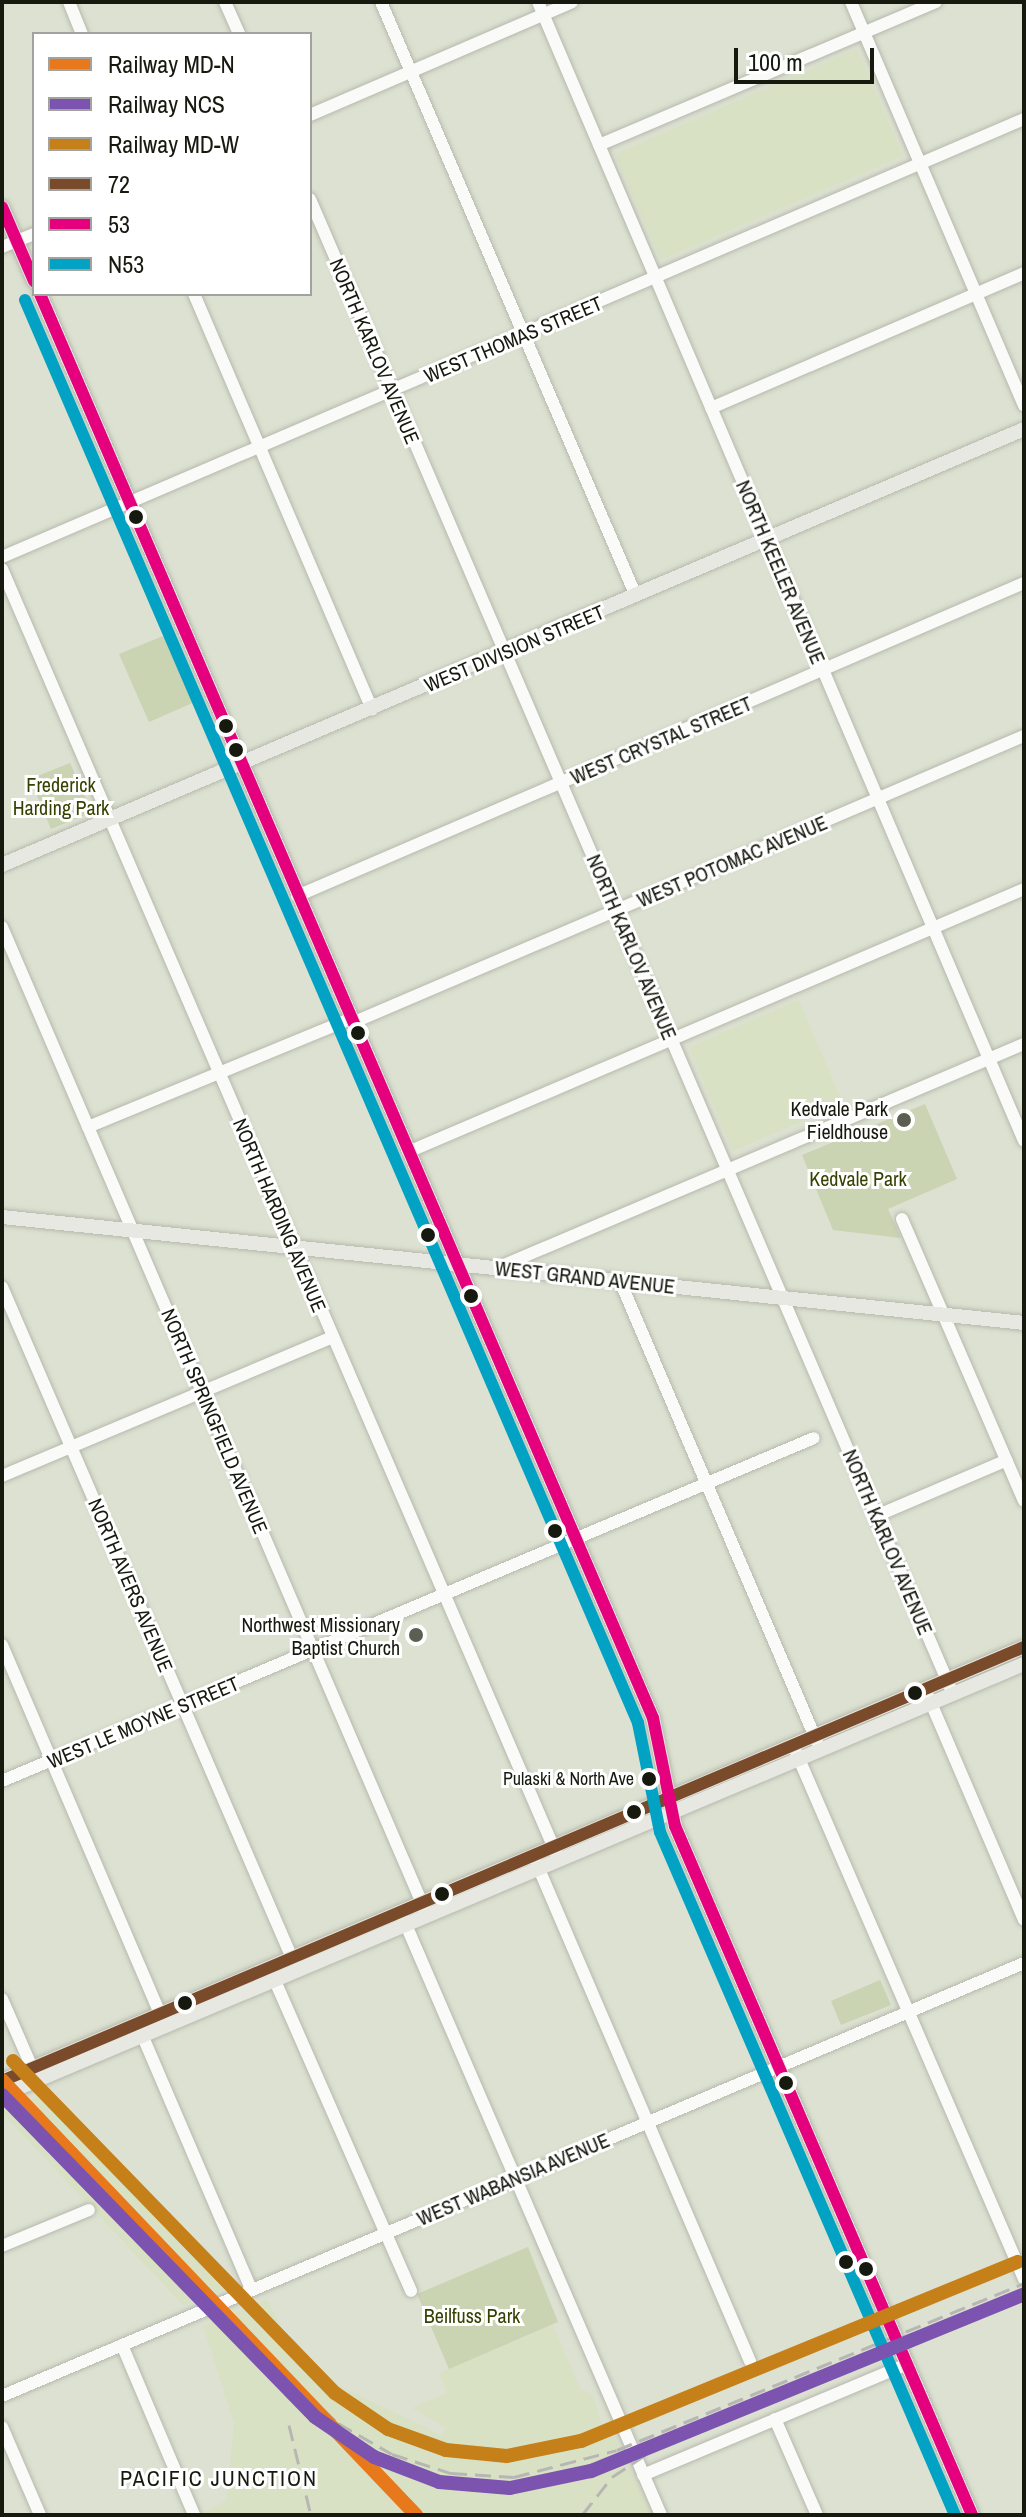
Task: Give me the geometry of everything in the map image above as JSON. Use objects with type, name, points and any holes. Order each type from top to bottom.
[{"type":"main road","points":[[2,207],[32,276]]},
{"type":"main road","points":[[41,296],[240,766],[653,1718],[670,1805],[972,2515]]},
{"type":"main road","name":"WEST DIVISION STREET","points":[[2,865],[1024,429]]},
{"type":"main road","name":"WEST GRAND AVENUE","points":[[2,1217],[1024,1323]]},
{"type":"main road","points":[[950,1687],[1024,1647]]},
{"type":"main road","points":[[2,2095],[35,2075],[928,1696],[1024,1664]]},
{"type":"main road","points":[[2,2081],[35,2075]]},
{"type":"street","points":[[69,2],[81,32]]},
{"type":"street","points":[[225,2],[238,32]]},
{"type":"street","points":[[381,2],[636,596]]},
{"type":"street","points":[[312,114],[411,71],[540,8],[572,2]]},
{"type":"street","points":[[851,2],[1024,406]]},
{"type":"street","points":[[599,145],[936,2]]},
{"type":"street","name":"NORTH KEELER AVENUE","points":[[540,8],[1024,1141]]},
{"type":"street","name":"WEST THOMAS STREET","points":[[2,557],[1024,119]]},
{"type":"street","name":"NORTH KARLOV AVENUE","points":[[312,204],[950,1687]]},
{"type":"street","points":[[2,247],[32,235]]},
{"type":"street","points":[[711,408],[1024,273]]},
{"type":"street","points":[[195,296],[372,709]]},
{"type":"street","name":"NORTH HARDING AVENUE","points":[[2,569],[556,1854]]},
{"type":"street","name":"WEST CRYSTAL STREET","points":[[297,896],[1024,583]]},
{"type":"street","name":"WEST POTOMAC AVENUE","points":[[88,1127],[616,911],[1024,736]]},
{"type":"street","points":[[408,1152],[1024,889]]},
{"type":"street","name":"NORTH SPRINGFIELD AVENUE","points":[[2,927],[425,1910]]},
{"type":"street","points":[[497,1268],[1024,1044]]},
{"type":"street","points":[[902,1219],[1024,1501]]},
{"type":"street","points":[[620,1281],[818,1743]]},
{"type":"street","name":"NORTH AVERS AVENUE","points":[[2,1287],[295,1965]]},
{"type":"street","points":[[2,1476],[333,1337]]},
{"type":"street","name":"WEST LE MOYNE STREET","points":[[2,1781],[814,1438]]},
{"type":"street","points":[[876,1516],[1007,1460]]},
{"type":"street","points":[[2,1645],[163,2020]]},
{"type":"street","points":[[928,1696],[1024,1920]]},
{"type":"street","points":[[797,1752],[1024,2279]]},
{"type":"street","points":[[536,1862],[750,2361]]},
{"type":"street","points":[[404,1919],[661,2515]]},
{"type":"street","name":"WEST WABANSIA AVENUE","points":[[2,2396],[1024,1963]]},
{"type":"street","points":[[272,1974],[411,2291]]},
{"type":"street","points":[[2,1999],[35,2075]]},
{"type":"street","points":[[140,2030],[251,2289]]},
{"type":"street","points":[[2,2246],[89,2210]]},
{"type":"street","points":[[122,2345],[194,2515]]},
{"type":"street","points":[[643,2475],[907,2364]]},
{"type":"street","points":[[775,2419],[817,2515]]},
{"type":"street","points":[[2,2427],[40,2515]]},
{"type":"shaded area","points":[[857,49],[903,156],[661,260],[615,154]]},
{"type":"shaded area","points":[[799,1000],[843,1104],[733,1151],[689,1047]]},
{"type":"shaded area","points":[[50,2091],[59,2106],[236,2285],[183,2305],[2,2113]]},
{"type":"shaded area","points":[[267,2299],[292,2347],[338,2385],[441,2435],[446,2428],[412,2408],[447,2393],[439,2373],[553,2325],[581,2390],[593,2394],[602,2428],[610,2429],[654,2515],[198,2515],[226,2501],[234,2424],[203,2326]]},
{"type":"green space","points":[[168,634],[197,701],[149,722],[119,654]]},
{"type":"green space","name":"Frederick Harding Park","points":[[70,763],[92,812],[51,829],[30,779]]},
{"type":"green space","name":"Kedvale Park","points":[[925,1104],[957,1179],[888,1209],[901,1238],[833,1230],[802,1155]]},
{"type":"green space","points":[[880,1980],[891,2005],[841,2025],[831,2001]]},
{"type":"green space","name":"Beilfuss Park","points":[[528,2247],[558,2322],[449,2369],[417,2294]]},
{"type":"railway","points":[[288,2377],[338,2423],[392,2454],[451,2473],[514,2477],[617,2450],[1024,2283]]},
{"type":"railway","points":[[289,2425],[311,2515]]},
{"type":"railway","points":[[582,2515],[612,2477],[671,2438]]},
{"type":"rail line","name":"MD-W","points":[[13,2061],[335,2393],[388,2429],[446,2450],[507,2456],[581,2441],[1018,2262]]},
{"type":"rail line","name":"MD-N","points":[[2,2080],[416,2515]]},
{"type":"rail line","name":"NCS","points":[[2,2095],[315,2417],[374,2457],[439,2482],[510,2488],[591,2471],[1024,2294]]},
{"type":"transit line","name":"53","points":[[2,207],[32,276]]},
{"type":"transit line","name":"53","points":[[41,296],[653,1718],[675,1826],[972,2515]]},
{"type":"transit line","name":"N53","points":[[25,300],[638,1723],[660,1832],[955,2515]]},
{"type":"transit line","name":"72","points":[[2,2081],[1024,1647]]},
{"type":"place","name":"Kedvale Park Fieldhouse","points":[[904,1120]]},
{"type":"place","name":"Northwest Missionary Baptist Church","points":[[416,1635]]},
{"type":"place","name":"Pulaski & North Ave","points":[[649,1779]]},
{"type":"district","name":"PACIFIC JUNCTION","points":[[219,2479]]}]
